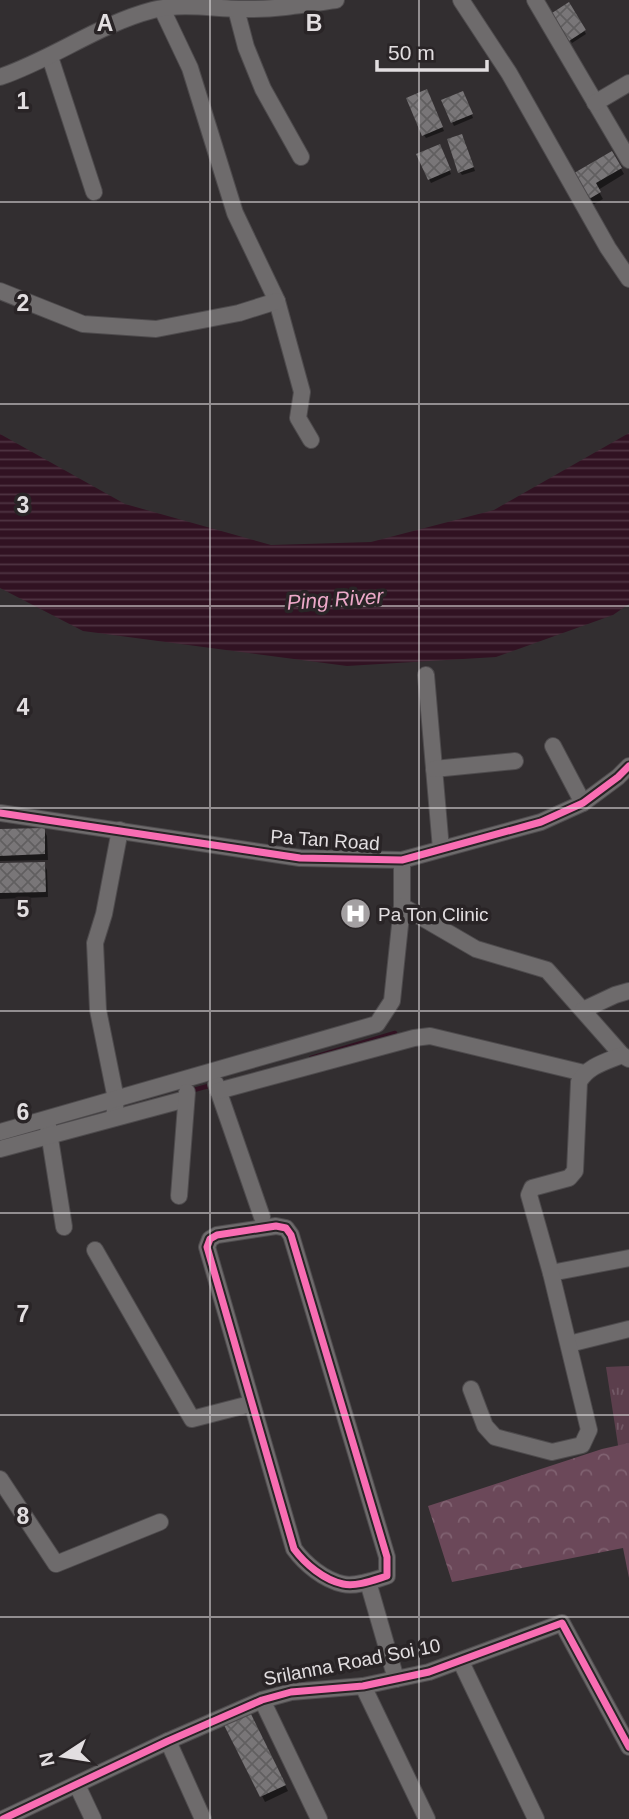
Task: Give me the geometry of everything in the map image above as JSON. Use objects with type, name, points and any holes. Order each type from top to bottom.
[{"type":"street","points":[[0,77],[50,57],[110,24],[162,9],[192,5],[277,9],[333,0]]},
{"type":"street","points":[[461,0],[509,73],[629,279]]},
{"type":"street","points":[[535,0],[629,160]]},
{"type":"street","points":[[162,9],[194,80],[235,213],[278,301],[302,392],[298,418],[311,440]]},
{"type":"street","points":[[236,9],[246,47],[263,89],[301,157]]},
{"type":"street","points":[[50,57],[94,192]]},
{"type":"street","points":[[595,103],[629,83]]},
{"type":"street","points":[[0,291],[83,324],[156,329],[239,313],[278,301]]},
{"type":"street","points":[[426,675],[441,849]]},
{"type":"street","points":[[553,746],[583,803]]},
{"type":"street","points":[[434,769],[515,761]]},
{"type":"street","name":"Pa Tan Road","points":[[0,813],[300,858],[402,860],[541,822],[583,803],[629,766]]},
{"type":"street","points":[[114,1118],[116,1099],[98,1010],[95,943],[104,914],[120,830]]},
{"type":"street","points":[[0,1149],[116,1099],[377,1024],[392,1000],[402,906],[402,860]]},
{"type":"street","points":[[402,906],[476,949],[547,970],[625,1057],[593,1067],[584,1073],[579,1082],[575,1171],[569,1178],[532,1188],[529,1195],[589,1430],[582,1445],[552,1452],[495,1437],[485,1426],[471,1388]]},
{"type":"street","points":[[583,1010],[629,991]]},
{"type":"street","points":[[377,1024],[384,1047]]},
{"type":"street","points":[[218,1091],[430,1036],[584,1073]]},
{"type":"street","points":[[273,1054],[280,1074]]},
{"type":"street","points":[[213,1072],[262,1217]]},
{"type":"street","points":[[179,1196],[188,1079]]},
{"type":"street","points":[[0,1132],[114,1118],[186,1099]]},
{"type":"street","points":[[48,1128],[64,1227]]},
{"type":"street","points":[[276,1226],[286,1228],[291,1235],[387,1558],[387,1576],[368,1582],[343,1584],[306,1566],[294,1549],[250,1404],[207,1247],[210,1240],[217,1235],[276,1226]]},
{"type":"street","points":[[96,1250],[192,1419],[250,1404]]},
{"type":"street","points":[[551,1273],[629,1258]]},
{"type":"street","points":[[569,1344],[629,1329]]},
{"type":"street","points":[[0,1479],[55,1564],[160,1522]]},
{"type":"street","points":[[368,1582],[396,1679]]},
{"type":"street","name":"Srilanna Road Soi 10","points":[[3,1819],[262,1700],[291,1692],[363,1686],[396,1679],[461,1662],[562,1623],[629,1747]]},
{"type":"street","points":[[461,1662],[536,1819]]},
{"type":"street","points":[[363,1686],[426,1819]]},
{"type":"street","points":[[262,1700],[319,1819]]},
{"type":"street","points":[[168,1741],[203,1819]]},
{"type":"street","points":[[78,1785],[93,1819]]},
{"type":"green space","points":[[629,1366],[629,1517],[606,1367]]},
{"type":"green space","points":[[629,1443],[629,1578],[623,1548],[452,1582],[428,1506],[602,1449]]},
{"type":"water","name":"Ping River","points":[[629,433],[629,604],[613,615],[496,657],[347,666],[83,631],[0,588],[0,434],[125,504],[271,545],[371,542],[494,510]]},
{"type":"building","points":[[569,2],[586,30],[569,41],[552,13]]},
{"type":"building","points":[[427,89],[443,127],[422,136],[406,98]]},
{"type":"building","points":[[463,91],[473,114],[451,123],[441,100]]},
{"type":"building","points":[[462,134],[474,167],[458,173],[447,139]]},
{"type":"building","points":[[440,144],[451,170],[428,180],[416,154]]},
{"type":"building","points":[[612,151],[622,168],[596,183],[601,192],[584,202],[569,176]]},
{"type":"building","points":[[45,828],[45,854],[0,856],[0,829]]},
{"type":"building","points":[[45,862],[46,892],[0,893],[0,863]]},
{"type":"building","points":[[249,1710],[286,1785],[260,1797],[223,1723]]},
{"type":"waterway","points":[[311,1058],[395,1033]]},
{"type":"waterway","points":[[190,1091],[212,1085]]},
{"type":"cycle path","points":[[0,813],[300,858],[402,860],[541,822],[583,803],[629,766]]},
{"type":"cycle path","points":[[276,1226],[286,1228],[291,1235],[387,1557],[387,1576],[365,1583],[348,1585],[329,1579],[309,1566],[294,1549],[207,1247],[210,1239],[217,1235],[276,1226]]},
{"type":"cycle path","points":[[3,1819],[262,1700],[291,1692],[363,1686],[429,1672],[562,1623],[629,1747]]},
{"type":"place","name":"Pa Ton Clinic","points":[[355,914]]}]
